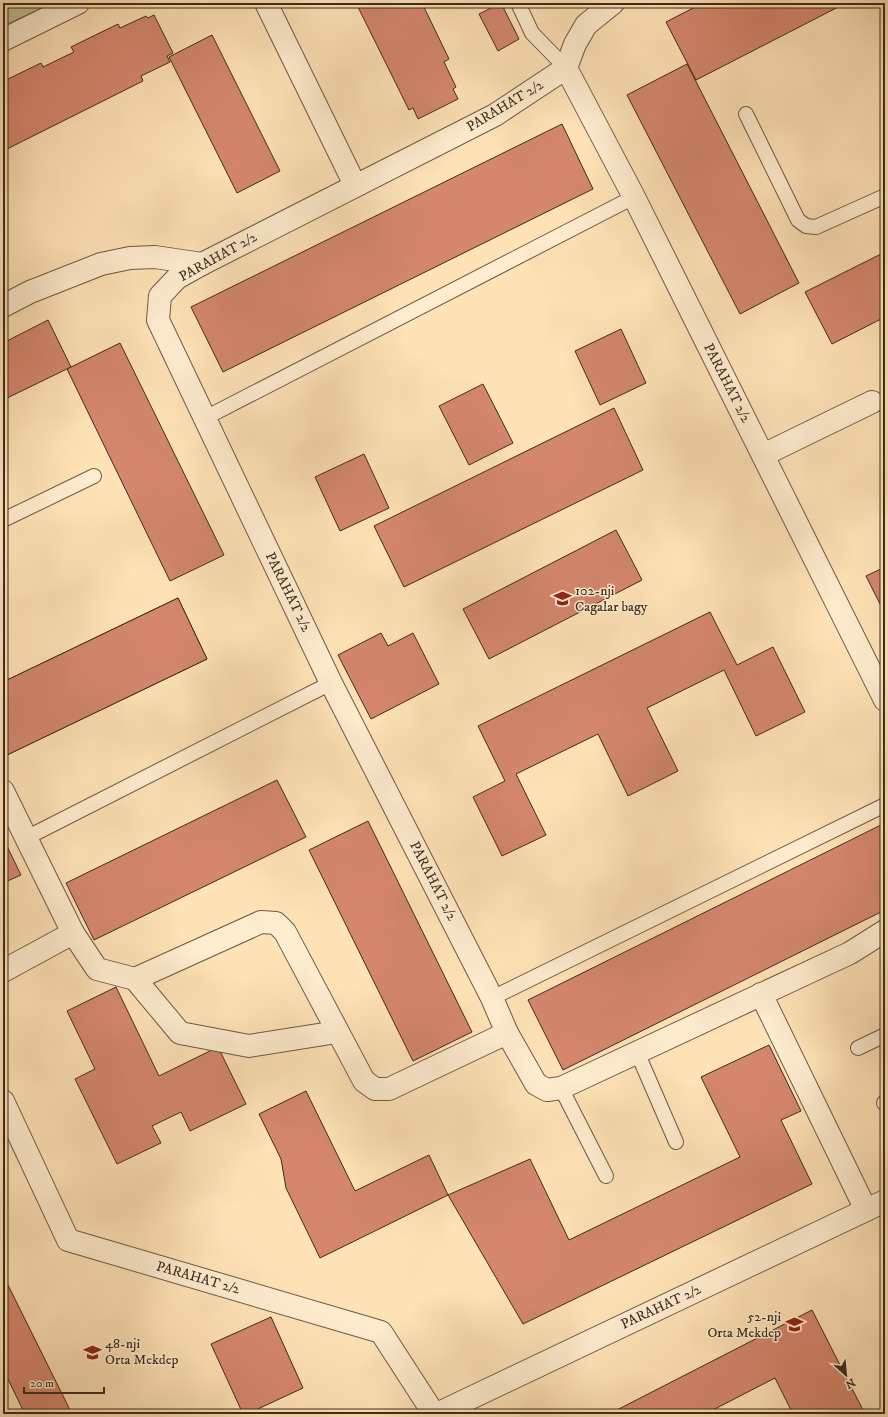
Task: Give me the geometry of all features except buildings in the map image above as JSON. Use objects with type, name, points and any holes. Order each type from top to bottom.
[{"type":"street","points":[[3,40],[78,3]]},
{"type":"street","points":[[266,3],[356,185]]},
{"type":"street","points":[[566,68],[575,44],[586,25],[613,3]]},
{"type":"street","name":"PARAHAT 2/2","points":[[561,1088],[548,1090],[536,1084],[507,1033],[492,998],[331,683],[158,320],[160,296],[177,278],[495,115],[566,68],[634,197],[885,700]]},
{"type":"street","points":[[3,306],[30,292],[101,264],[130,258],[155,257],[202,264]]},
{"type":"street","points":[[763,455],[872,402]]},
{"type":"street","points":[[3,792],[73,933],[97,968],[135,979],[180,1034],[249,1046],[338,1032]]},
{"type":"street","points":[[135,979],[261,922],[276,923],[285,932],[364,1081],[375,1089],[388,1089],[507,1033]]},
{"type":"street","points":[[561,1088],[850,953],[885,931]]},
{"type":"street","points":[[3,971],[73,933]]},
{"type":"street","points":[[761,994],[866,1210]]},
{"type":"street","name":"PARAHAT 2/2","points":[[3,1101],[68,1240],[381,1332],[434,1414]]},
{"type":"street","name":"PARAHAT 2/2","points":[[437,1414],[885,1201]]},
{"type":"lane","points":[[518,3],[532,33],[566,68]]},
{"type":"lane","points":[[746,114],[798,220],[806,226],[816,228],[885,196]]},
{"type":"lane","points":[[205,418],[634,197]]},
{"type":"lane","points":[[3,520],[94,476]]},
{"type":"lane","points":[[26,838],[331,683]]},
{"type":"lane","points":[[492,998],[885,805]]},
{"type":"lane","points":[[858,1048],[885,1035]]},
{"type":"lane","points":[[637,1052],[676,1142]]},
{"type":"lane","points":[[561,1088],[606,1176]]},
{"type":"green space","points":[[3,3],[45,3],[46,6],[3,26]]},
{"type":"place","name":"102-nji Cagalar bagy","points":[[562,599]]},
{"type":"place","name":"52-nji Orta Mekdep","points":[[794,1325]]},
{"type":"place","name":"48-nji Orta Mekdep","points":[[92,1352]]}]
